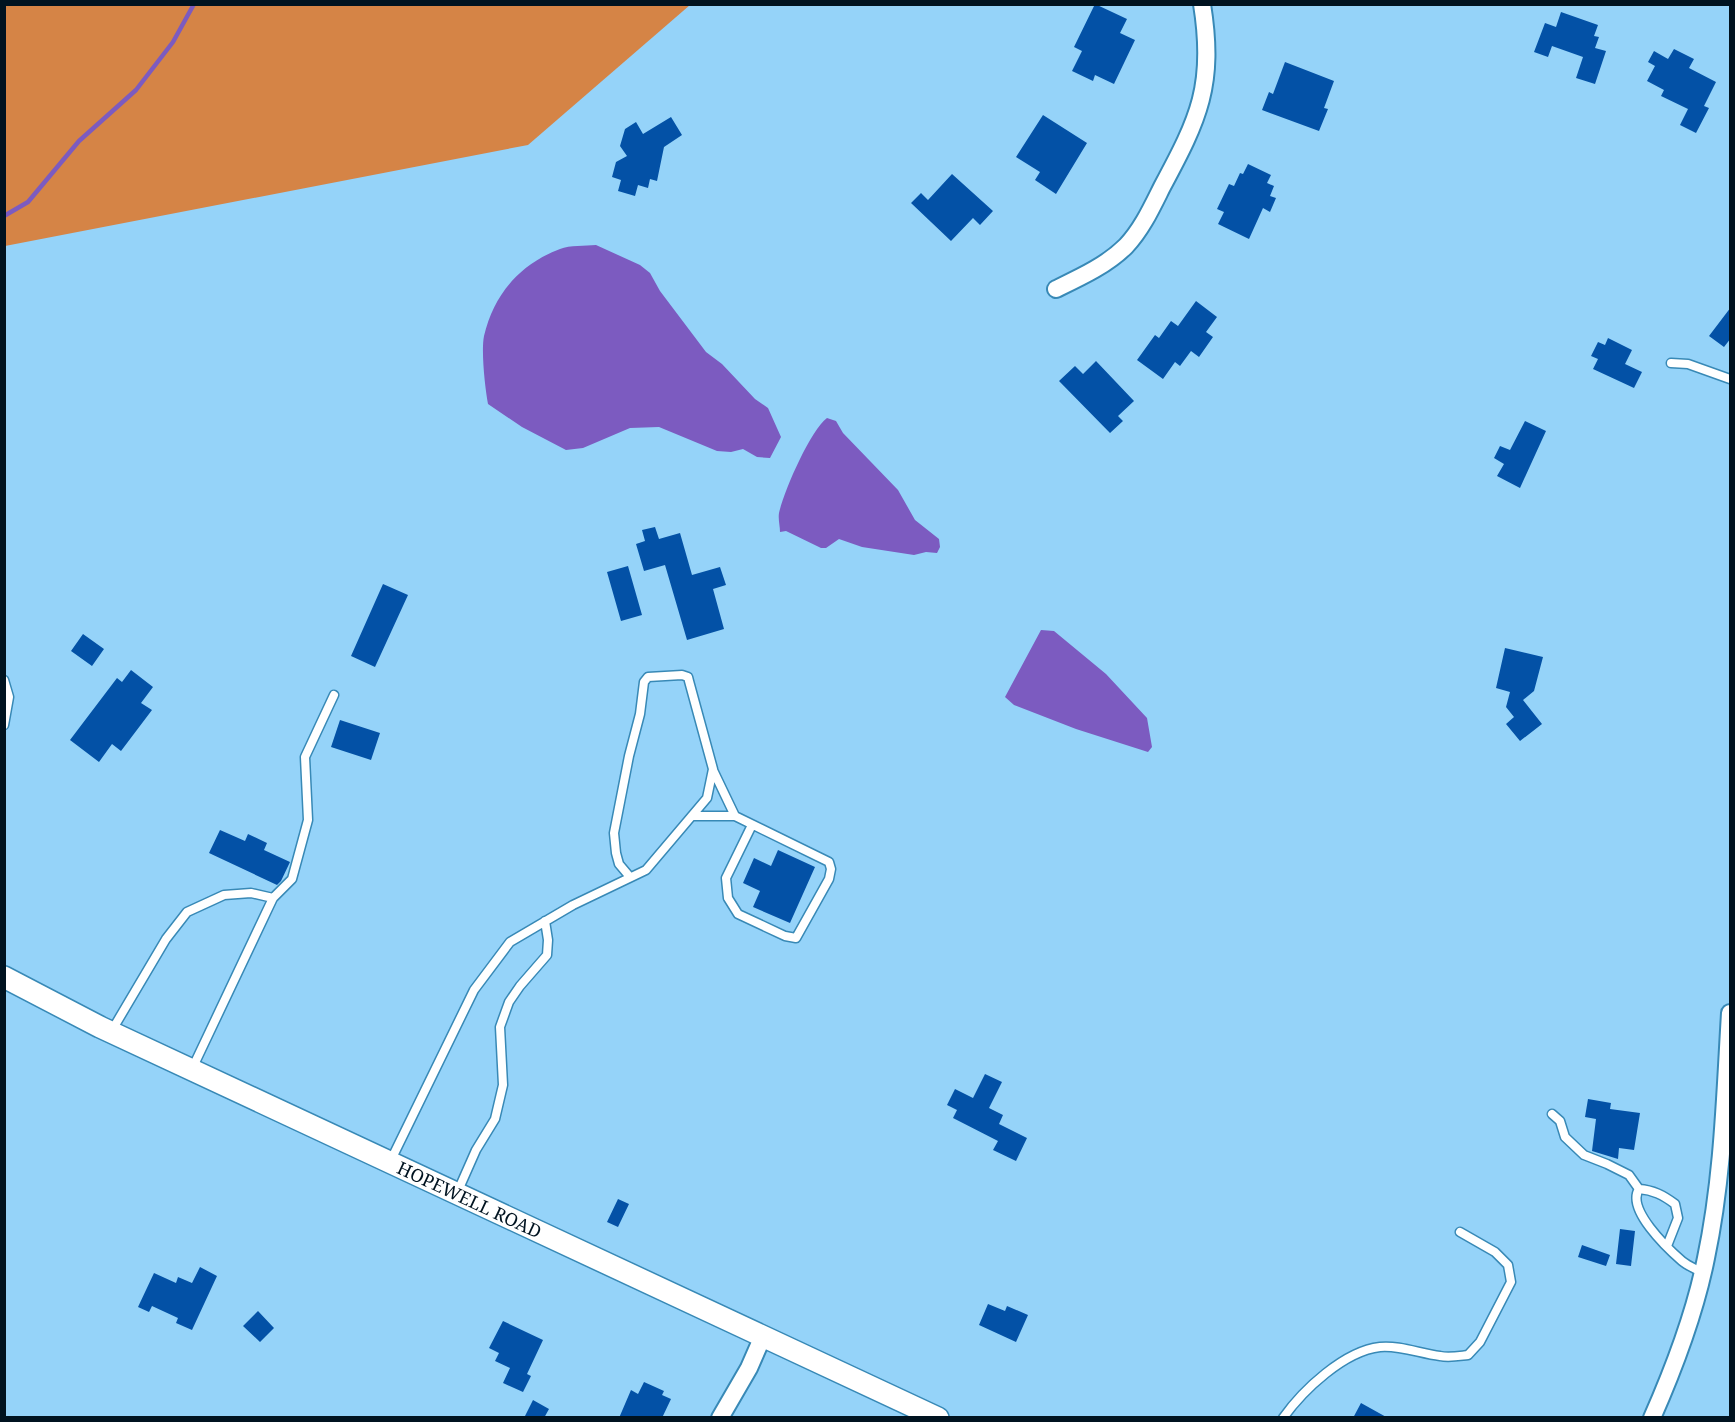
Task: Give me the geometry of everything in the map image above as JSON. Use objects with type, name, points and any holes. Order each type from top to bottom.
[{"type":"street","points":[[1056,289],[1110,260],[1127,245],[1141,227],[1188,139],[1199,112],[1207,67],[1208,44],[1202,4]]},
{"type":"street","name":"HOPEWELL ROAD","points":[[4,977],[111,1032],[938,1418]]},
{"type":"street","points":[[1652,1418],[1676,1363],[1703,1273],[1720,1169],[1731,1013]]},
{"type":"street","points":[[720,1418],[749,1368],[763,1336]]},
{"type":"lane","points":[[1671,363],[1688,364],[1731,379]]},
{"type":"lane","points":[[630,878],[620,864],[616,853],[614,832],[640,714],[644,682],[648,677],[682,675],[688,677],[713,769],[735,816]]},
{"type":"lane","points":[[4,680],[9,697],[4,725]]},
{"type":"lane","points":[[192,1069],[273,898],[292,879],[308,820],[305,757],[334,695]]},
{"type":"lane","points":[[390,1162],[474,990],[510,942],[573,905],[646,870],[707,798],[713,769]]},
{"type":"lane","points":[[692,816],[735,816],[829,862],[831,869],[829,879],[796,938],[785,936],[738,914],[728,898],[726,878],[752,825]]},
{"type":"lane","points":[[111,1032],[166,939],[187,912],[224,895],[251,892],[273,898]]},
{"type":"lane","points":[[457,1193],[476,1150],[497,1112],[503,1085],[500,1027],[509,1002],[547,955],[548,940],[545,921]]},
{"type":"lane","points":[[1552,1114],[1560,1121],[1565,1137],[1584,1155],[1629,1175],[1638,1189]]},
{"type":"lane","points":[[1638,1189],[1635,1194],[1636,1203],[1643,1219],[1684,1263],[1703,1273]]},
{"type":"lane","points":[[1638,1189],[1650,1190],[1663,1195],[1675,1204],[1678,1218],[1667,1246]]},
{"type":"lane","points":[[1283,1418],[1323,1376],[1355,1354],[1380,1347],[1442,1357],[1468,1356],[1480,1342],[1511,1282],[1508,1264],[1495,1252],[1460,1232]]},
{"type":"shaded area","points":[[5,4],[690,5],[528,145],[5,246]]},
{"type":"shaded area","points":[[596,245],[640,265],[650,273],[660,291],[706,352],[722,364],[755,399],[768,408],[781,437],[770,458],[757,457],[743,449],[731,452],[717,451],[659,427],[630,428],[583,448],[566,450],[522,427],[488,404],[483,343],[488,321],[502,294],[521,272],[546,255],[568,247]]},
{"type":"shaded area","points":[[827,418],[836,421],[843,433],[898,490],[915,520],[939,539],[940,547],[937,553],[926,552],[914,555],[862,547],[839,539],[826,548],[821,548],[786,531],[780,532],[779,513],[786,491],[813,435]]},
{"type":"shaded area","points":[[1041,630],[1054,631],[1106,674],[1147,718],[1152,747],[1148,752],[1076,729],[1014,705],[1005,697]]},
{"type":"building","points":[[1095,4],[1127,19],[1120,33],[1135,40],[1114,84],[1095,75],[1093,81],[1072,71],[1082,51],[1074,47]]},
{"type":"building","points":[[1561,12],[1598,25],[1594,36],[1599,37],[1595,48],[1606,51],[1595,84],[1576,78],[1583,57],[1552,46],[1548,57],[1534,52],[1545,23],[1556,27]]},
{"type":"building","points":[[1674,49],[1694,59],[1689,68],[1716,82],[1704,106],[1709,108],[1696,133],[1680,125],[1688,109],[1661,96],[1664,90],[1647,81],[1655,66],[1648,62],[1654,51],[1668,59]]},
{"type":"building","points":[[1285,62],[1334,81],[1324,108],[1328,109],[1319,131],[1262,110],[1269,92],[1273,94]]},
{"type":"building","points":[[1043,115],[1087,143],[1056,194],[1035,180],[1040,172],[1016,157]]},
{"type":"building","points":[[671,117],[682,135],[664,147],[657,181],[650,179],[648,188],[638,185],[635,196],[618,191],[621,180],[612,177],[616,162],[627,156],[620,146],[625,129],[636,122],[643,134]]},
{"type":"building","points":[[1248,164],[1271,175],[1267,183],[1274,186],[1270,196],[1276,198],[1270,212],[1263,208],[1249,239],[1218,224],[1224,212],[1217,209],[1229,184],[1234,186],[1240,173],[1243,174]]},
{"type":"building","points":[[952,174],[993,211],[980,225],[973,218],[951,241],[911,203],[921,193],[928,200]]},
{"type":"building","points":[[1196,301],[1217,317],[1206,332],[1213,337],[1199,357],[1191,351],[1180,366],[1175,362],[1163,379],[1137,360],[1155,335],[1159,338],[1171,321],[1178,326]]},
{"type":"building","points":[[1731,307],[1731,338],[1724,347],[1709,336]]},
{"type":"building","points":[[1608,338],[1632,350],[1625,364],[1642,372],[1634,388],[1593,369],[1598,359],[1591,356],[1598,342],[1605,345]]},
{"type":"building","points":[[1096,361],[1134,401],[1118,416],[1123,421],[1110,433],[1059,381],[1075,366],[1083,374]]},
{"type":"building","points":[[1525,421],[1546,431],[1520,488],[1497,476],[1504,464],[1494,458],[1500,446],[1510,450]]},
{"type":"building","points":[[655,527],[659,539],[680,533],[692,575],[720,567],[726,585],[713,589],[724,629],[687,640],[665,565],[644,571],[636,544],[645,541],[642,530]]},
{"type":"building","points":[[628,566],[642,615],[621,621],[607,572]]},
{"type":"building","points":[[383,584],[408,595],[375,667],[351,656]]},
{"type":"building","points":[[83,634],[104,649],[92,666],[71,651]]},
{"type":"building","points":[[1505,648],[1543,657],[1534,691],[1523,700],[1542,724],[1520,741],[1506,724],[1514,717],[1506,707],[1510,692],[1496,688]]},
{"type":"building","points":[[131,670],[153,687],[141,703],[152,710],[121,751],[112,744],[99,762],[70,740],[117,678],[122,682]]},
{"type":"building","points":[[340,720],[380,733],[371,760],[331,747]]},
{"type":"building","points":[[220,830],[245,841],[248,834],[267,843],[264,850],[290,862],[281,881],[277,885],[209,853]]},
{"type":"building","points":[[778,850],[815,867],[790,923],[753,907],[760,891],[743,883],[754,858],[771,866]]},
{"type":"building","points":[[985,1074],[1002,1082],[989,1108],[1003,1115],[999,1124],[1027,1138],[1016,1161],[993,1150],[998,1141],[953,1118],[957,1110],[947,1105],[955,1089],[973,1098]]},
{"type":"building","points":[[1588,1099],[1611,1103],[1610,1109],[1640,1113],[1634,1150],[1619,1148],[1618,1159],[1592,1151],[1596,1119],[1585,1117]]},
{"type":"building","points":[[618,1199],[629,1204],[618,1227],[607,1222]]},
{"type":"building","points":[[1620,1229],[1635,1231],[1631,1266],[1616,1264]]},
{"type":"building","points":[[1582,1245],[1610,1255],[1606,1266],[1578,1257]]},
{"type":"building","points":[[200,1267],[217,1276],[192,1330],[176,1323],[178,1318],[152,1306],[149,1312],[138,1307],[154,1273],[176,1283],[178,1277],[192,1283]]},
{"type":"building","points":[[988,1304],[1005,1311],[1007,1306],[1028,1315],[1016,1342],[979,1325]]},
{"type":"building","points":[[258,1311],[274,1328],[260,1342],[243,1326]]},
{"type":"building","points":[[503,1321],[543,1340],[527,1374],[531,1376],[523,1392],[503,1383],[510,1368],[495,1361],[499,1353],[489,1348]]},
{"type":"building","points":[[644,1382],[664,1391],[662,1395],[671,1399],[662,1418],[619,1418],[631,1390],[638,1394]]},
{"type":"building","points":[[533,1400],[549,1409],[544,1418],[524,1418]]},
{"type":"building","points":[[1361,1403],[1388,1418],[1353,1418]]},
{"type":"waterway","points":[[4,216],[28,202],[79,141],[136,90],[173,42],[194,4]]}]
